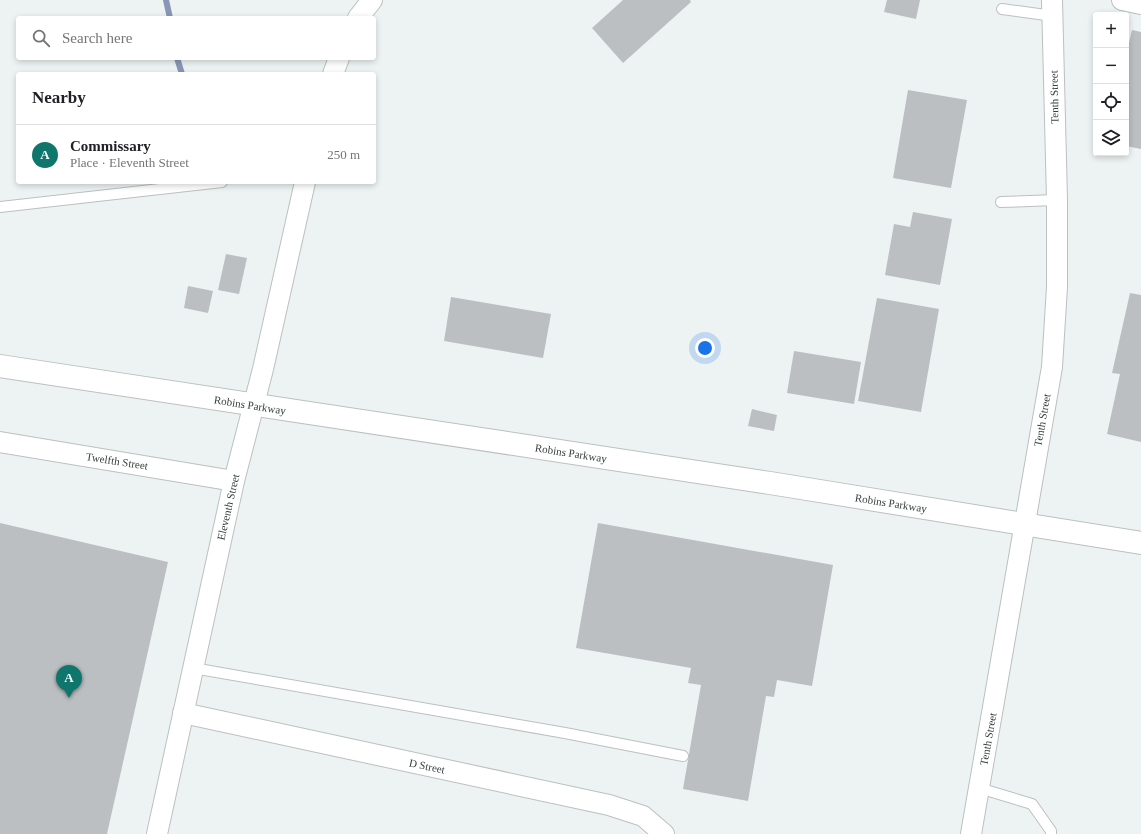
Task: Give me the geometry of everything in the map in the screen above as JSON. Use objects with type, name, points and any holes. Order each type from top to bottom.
[{"type":"street","points":[[360,16],[372,0]]},
{"type":"street","points":[[1122,0],[1141,4]]},
{"type":"street","name":"Tenth Street","points":[[971,834],[1023,525],[1052,367],[1057,287],[1057,200],[1052,8]]},
{"type":"street","points":[[334,72],[338,60]]},
{"type":"street","name":"Eleventh Street","points":[[157,834],[234,481],[262,369],[305,184]]},
{"type":"street","name":"Robins Parkway","points":[[0,366],[252,406],[770,483],[1141,543]]},
{"type":"street","name":"Twelfth Street","points":[[0,442],[234,481]]},
{"type":"street","name":"D Street","points":[[183,713],[609,805],[643,816],[664,834]]},
{"type":"lane","points":[[1002,9],[1052,8]]},
{"type":"lane","points":[[0,206],[204,184]]},
{"type":"lane","points":[[1001,202],[1057,200]]},
{"type":"lane","points":[[193,668],[551,731],[683,756]]},
{"type":"lane","points":[[979,788],[1032,804],[1051,831],[1051,834]]},
{"type":"building","points":[[623,0],[690,0],[691,2],[623,63],[592,28]]},
{"type":"building","points":[[887,0],[920,0],[916,19],[884,12]]},
{"type":"building","points":[[1132,30],[1141,32],[1141,149],[1129,147],[1129,43]]},
{"type":"building","points":[[908,90],[967,100],[951,188],[893,178]]},
{"type":"building","points":[[913,212],[952,219],[940,285],[885,275],[894,224],[910,227]]},
{"type":"building","points":[[226,254],[247,258],[239,294],[218,290]]},
{"type":"building","points":[[188,286],[213,291],[208,313],[184,308]]},
{"type":"building","points":[[1130,293],[1141,295],[1141,442],[1107,434],[1120,374],[1112,373]]},
{"type":"building","points":[[451,297],[551,314],[543,358],[444,341]]},
{"type":"building","points":[[877,298],[939,309],[921,412],[858,401]]},
{"type":"building","points":[[794,351],[861,362],[854,404],[787,393]]},
{"type":"building","points":[[752,409],[777,415],[774,431],[748,426]]},
{"type":"building","points":[[0,523],[168,562],[107,834],[0,834]]},
{"type":"building","points":[[598,523],[833,565],[812,686],[777,680],[774,697],[766,696],[748,801],[683,789],[701,685],[688,683],[691,668],[576,648]]},
{"type":"waterway","points":[[166,0],[170,16]]},
{"type":"waterway","points":[[178,60],[181,72]]},
{"type":"place","name":"Commissary","points":[[69,698]]}]
